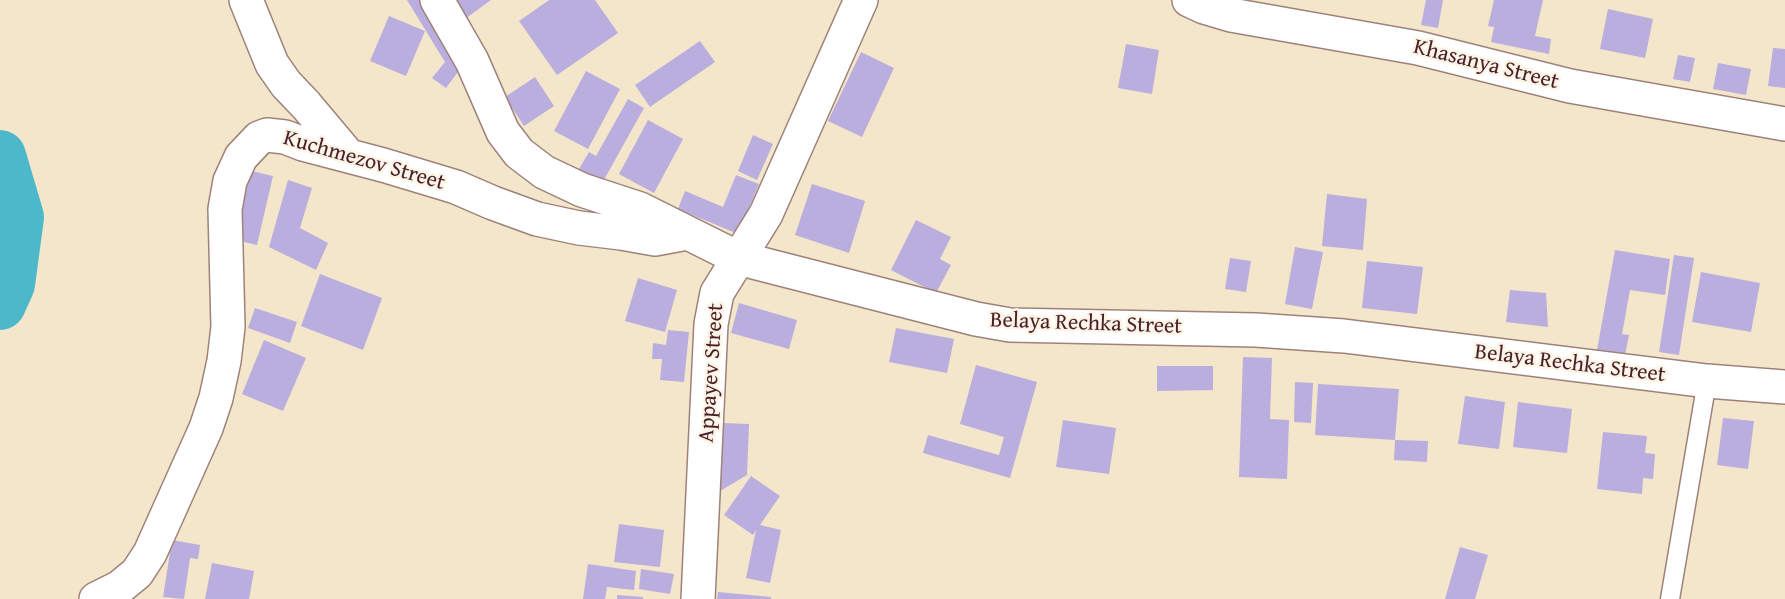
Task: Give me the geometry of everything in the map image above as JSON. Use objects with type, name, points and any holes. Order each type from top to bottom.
[{"type":"street","points":[[246,0],[272,64],[286,84],[348,155]]},
{"type":"street","name":"Belaya Rechka Street","points":[[437,0],[472,61],[503,132],[519,153],[544,172],[582,190],[640,209],[738,258],[976,319],[1010,325],[1256,330],[1344,336],[1707,381],[1785,387]]},
{"type":"street","name":"Appayev Street","points":[[698,599],[711,324],[717,292],[766,214],[861,0]]},
{"type":"street","name":"Khasanya Street","points":[[1190,0],[1204,7],[1232,15],[1418,48],[1570,86],[1785,124]]},
{"type":"street","name":"Kuchmezov Street","points":[[96,599],[120,587],[137,573],[150,553],[206,428],[216,398],[228,327],[225,209],[230,181],[242,157],[259,138],[267,135],[285,137],[348,155],[456,187],[537,219],[579,228],[655,239],[687,234]]},
{"type":"lane","points":[[1670,599],[1707,381]]},
{"type":"building","points":[[407,0],[426,0],[463,65],[446,88],[432,78],[445,62]]},
{"type":"building","points":[[456,0],[491,0],[465,19]]},
{"type":"building","points":[[549,0],[595,0],[618,33],[557,75],[519,21]]},
{"type":"building","points":[[1426,0],[1443,0],[1438,28],[1421,25]]},
{"type":"building","points":[[1494,0],[1543,0],[1535,36],[1551,39],[1549,54],[1491,42],[1494,27],[1488,26]]},
{"type":"building","points":[[1608,9],[1653,19],[1645,58],[1600,49]]},
{"type":"building","points":[[389,16],[425,31],[406,76],[370,61]]},
{"type":"building","points":[[700,41],[715,62],[650,107],[635,85]]},
{"type":"building","points":[[1126,44],[1159,50],[1152,94],[1118,88]]},
{"type":"building","points":[[1773,48],[1785,49],[1785,88],[1768,86]]},
{"type":"building","points":[[861,52],[894,68],[862,137],[828,121]]},
{"type":"building","points":[[1678,55],[1695,58],[1690,82],[1673,79]]},
{"type":"building","points":[[1718,63],[1751,69],[1746,95],[1713,89]]},
{"type":"building","points":[[586,71],[620,89],[588,149],[554,131]]},
{"type":"building","points":[[535,77],[554,106],[524,126],[505,97]]},
{"type":"building","points":[[628,99],[644,108],[600,187],[576,174],[589,152],[596,156]]},
{"type":"building","points":[[648,120],[683,139],[654,193],[619,174]]},
{"type":"building","points":[[753,135],[773,144],[757,180],[738,171]]},
{"type":"building","points":[[247,170],[273,176],[257,245],[231,239]]},
{"type":"building","points":[[736,175],[759,184],[738,234],[678,209],[685,191],[723,207]]},
{"type":"building","points":[[288,180],[312,188],[300,228],[328,243],[316,270],[269,247]]},
{"type":"building","points":[[812,184],[865,201],[849,253],[795,235]]},
{"type":"building","points":[[1327,194],[1367,199],[1363,250],[1322,246]]},
{"type":"building","points":[[916,220],[951,237],[940,259],[951,265],[936,293],[891,270]]},
{"type":"building","points":[[1295,247],[1323,252],[1312,309],[1285,304]]},
{"type":"building","points":[[1615,250],[1670,259],[1665,295],[1630,290],[1622,334],[1629,335],[1625,355],[1597,350]]},
{"type":"building","points":[[1674,255],[1694,258],[1679,355],[1659,352]]},
{"type":"building","points":[[1230,258],[1251,261],[1246,292],[1225,289]]},
{"type":"building","points":[[1367,261],[1423,267],[1417,314],[1362,308]]},
{"type":"building","points":[[1701,272],[1760,283],[1751,332],[1692,322]]},
{"type":"building","points":[[320,274],[382,298],[363,350],[301,326]]},
{"type":"building","points":[[638,278],[677,290],[665,332],[625,321]]},
{"type":"building","points":[[1510,290],[1546,293],[1548,327],[1506,322]]},
{"type":"building","points":[[739,303],[797,320],[789,349],[731,333]]},
{"type":"building","points":[[255,308],[297,322],[290,343],[248,328]]},
{"type":"building","points":[[896,328],[954,339],[947,373],[889,362]]},
{"type":"building","points":[[668,330],[689,332],[684,382],[660,380],[662,359],[652,359],[653,343],[666,345]]},
{"type":"building","points":[[264,340],[306,358],[283,411],[242,394]]},
{"type":"building","points":[[1243,357],[1272,358],[1270,419],[1289,420],[1287,479],[1239,477]]},
{"type":"building","points":[[976,365],[1037,382],[1010,478],[923,453],[928,435],[999,455],[1004,437],[960,424]]},
{"type":"building","points":[[1157,366],[1213,366],[1213,390],[1157,391]]},
{"type":"building","points":[[1295,382],[1313,383],[1311,423],[1294,422]]},
{"type":"building","points":[[1318,384],[1399,389],[1395,440],[1315,435]]},
{"type":"building","points":[[1465,396],[1505,402],[1499,449],[1458,444]]},
{"type":"building","points":[[1518,402],[1572,409],[1567,453],[1513,447]]},
{"type":"building","points":[[1723,418],[1754,421],[1748,469],[1717,465]]},
{"type":"building","points":[[1063,420],[1116,428],[1109,474],[1056,467]]},
{"type":"building","points":[[722,423],[749,424],[747,475],[720,491]]},
{"type":"building","points":[[1603,432],[1647,436],[1645,453],[1655,454],[1653,479],[1643,478],[1642,494],[1597,489]]},
{"type":"building","points":[[1395,440],[1428,441],[1427,462],[1394,460]]},
{"type":"building","points":[[751,476],[780,496],[760,525],[781,530],[770,583],[746,578],[756,530],[753,535],[724,515]]},
{"type":"building","points":[[619,524],[664,530],[660,567],[614,562]]},
{"type":"building","points":[[172,540],[200,545],[198,559],[190,558],[184,599],[163,597]]},
{"type":"building","points":[[1460,547],[1488,555],[1475,599],[1445,599]]},
{"type":"building","points":[[212,563],[254,571],[249,599],[205,599]]},
{"type":"building","points":[[588,564],[636,571],[634,590],[607,587],[605,599],[583,599]]},
{"type":"building","points":[[641,569],[674,574],[670,594],[639,589]]},
{"type":"building","points":[[718,592],[771,597],[771,599],[717,599]]},
{"type":"building","points":[[617,595],[643,597],[643,599],[617,599]]},
{"type":"waterway","points":[[0,156],[18,217],[9,284],[0,304]]}]
